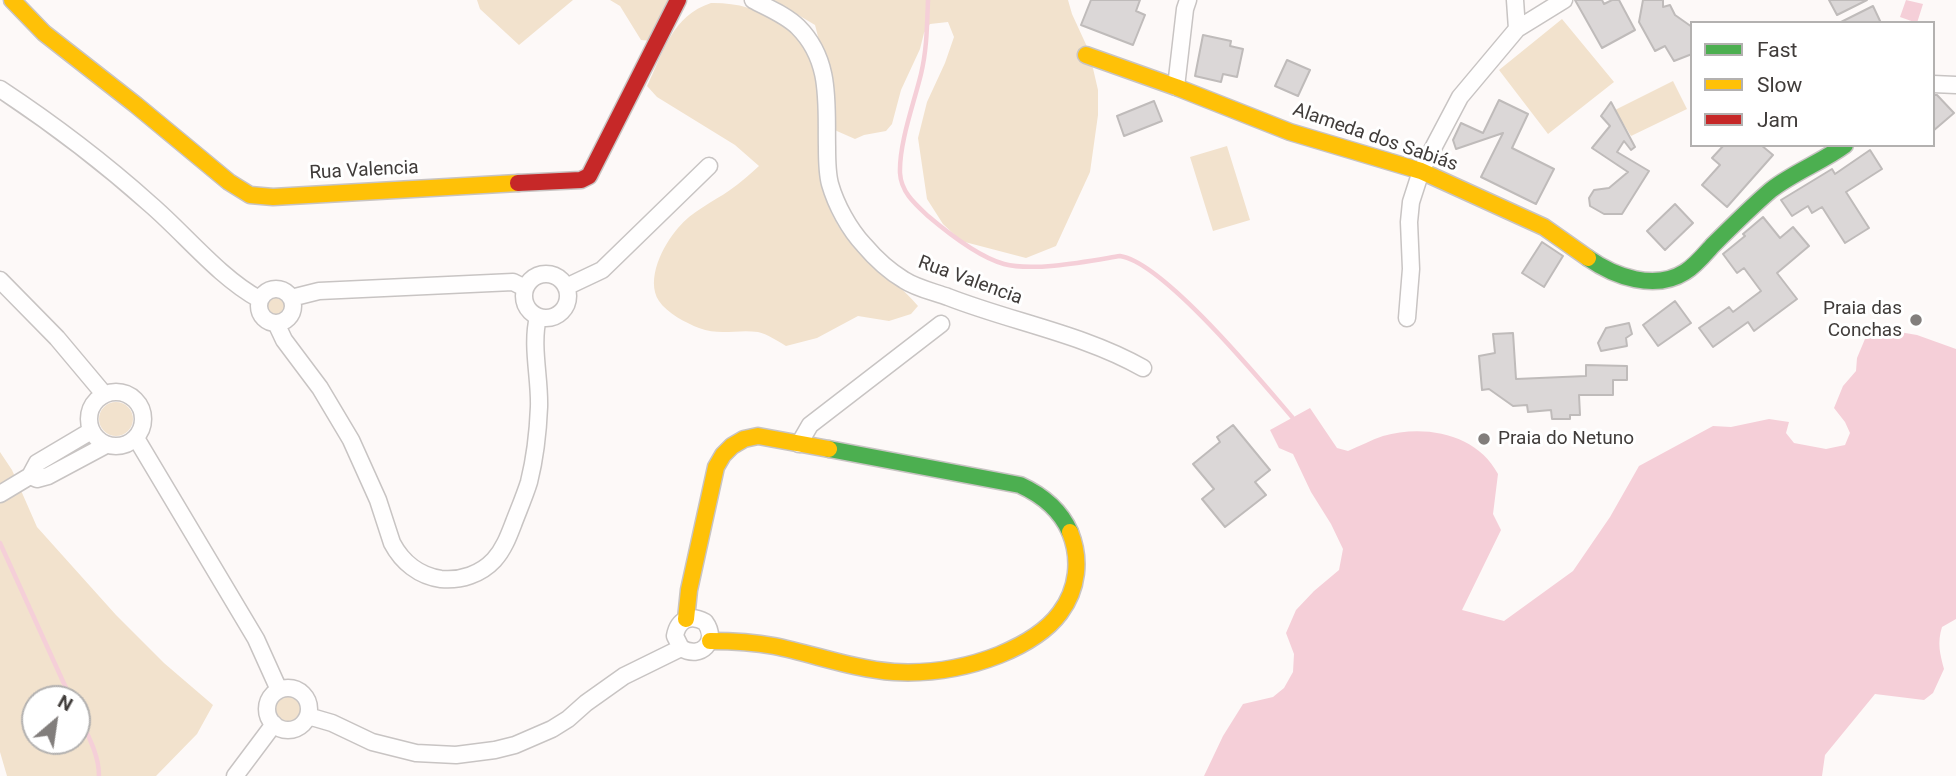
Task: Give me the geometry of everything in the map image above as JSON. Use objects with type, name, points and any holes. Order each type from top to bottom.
[{"type":"street","name":"Rua Valencia","points":[[12,0],[44,33],[229,182],[250,195],[273,197],[581,180],[589,176],[594,169],[678,0]]},
{"type":"street","name":"Rua Valencia","points":[[753,0],[797,26],[811,42],[821,62],[826,79],[830,184],[844,216],[862,244],[880,261],[905,281],[1120,355],[1143,368]]},
{"type":"street","points":[[1176,86],[1188,0]]},
{"type":"street","points":[[1515,0],[1517,29]]},
{"type":"street","points":[[1407,318],[1411,269],[1409,222],[1411,202],[1421,172],[1460,97],[1517,29],[1564,0]]},
{"type":"street","name":"Alameda dos Sabiás","points":[[1086,55],[1176,86],[1290,132],[1421,172],[1544,227],[1601,267],[1634,279],[1668,280],[1686,272],[1775,187],[1793,174],[1830,157],[1842,147]]},
{"type":"street","points":[[1935,84],[1956,85]]},
{"type":"street","points":[[0,89],[110,170],[190,240],[228,278],[259,299]]},
{"type":"street","points":[[566,287],[602,271],[709,166]]},
{"type":"street","points":[[554,275],[566,287],[567,304],[555,316],[538,317],[526,305],[525,288],[537,276],[554,275]]},
{"type":"street","points":[[0,280],[57,338],[104,394]]},
{"type":"street","points":[[292,298],[319,291],[513,282],[525,288]]},
{"type":"street","points":[[276,323],[288,318],[292,312],[292,298],[282,289],[275,288],[263,294],[258,306],[264,318],[276,323],[284,340],[320,388],[351,440],[397,553],[424,575],[447,580],[468,577],[487,567],[495,559],[506,541],[528,484],[539,406],[535,335],[538,317]]},
{"type":"street","points":[[799,444],[810,425],[941,324]]},
{"type":"street","points":[[115,391],[126,393],[135,399],[141,408],[144,418],[142,429],[128,444],[117,447],[106,445],[91,431],[88,420],[90,410],[104,394],[115,391]]},
{"type":"street","points":[[0,494],[30,476],[37,463],[91,431]]},
{"type":"street","points":[[686,619],[689,590],[716,467],[729,447],[750,437],[758,436],[1020,485],[1043,497],[1062,515],[1073,538],[1076,577],[1068,602],[1052,623],[1023,643],[983,660],[939,670],[894,672],[774,646],[710,641]]},
{"type":"street","points":[[136,438],[256,639],[279,690]]},
{"type":"street","points":[[30,476],[37,479],[48,476],[106,445]]},
{"type":"street","points":[[692,617],[705,622],[711,634],[710,641],[706,647],[694,653],[681,648],[677,642],[677,629],[680,623],[692,617]]},
{"type":"street","points":[[308,716],[332,723],[372,742],[416,753],[456,755],[485,752],[515,745],[551,729],[569,719],[595,696],[624,676],[681,648]]},
{"type":"street","points":[[295,689],[307,700],[308,716],[297,728],[281,729],[269,718],[268,701],[272,694],[279,690],[295,689]]},
{"type":"street","points":[[234,776],[274,724]]},
{"type":"shaded area","points":[[477,0],[573,0],[519,45],[480,9]]},
{"type":"shaded area","points":[[610,0],[687,0],[652,41],[641,40],[620,6]]},
{"type":"shaded area","points":[[773,0],[1068,0],[1089,51],[1098,90],[1098,115],[1090,172],[1056,246],[1026,258],[961,241],[943,224],[927,199],[918,138],[927,102],[954,37],[948,22],[930,24],[924,33],[920,49],[901,90],[892,124],[886,131],[855,139],[830,128],[835,102],[815,25]]},
{"type":"shaded area","points":[[1906,0],[1923,4],[1918,21],[1900,17]]},
{"type":"shaded area","points":[[711,3],[746,7],[762,13],[790,31],[802,44],[817,76],[819,160],[829,207],[851,243],[918,306],[911,314],[889,321],[858,316],[817,338],[786,346],[758,332],[714,332],[699,328],[672,313],[659,301],[655,293],[655,273],[672,235],[690,217],[759,166],[735,145],[657,97],[647,86],[664,48],[678,26],[698,9]]},
{"type":"shaded area","points":[[1562,19],[1614,82],[1548,134],[1499,70]]},
{"type":"shaded area","points":[[1673,81],[1687,109],[1631,136],[1615,110]]},
{"type":"shaded area","points":[[1227,146],[1250,220],[1213,231],[1190,157]]},
{"type":"shaded area","points":[[275,295],[283,298],[286,306],[283,314],[275,317],[267,314],[264,306],[267,298]]},
{"type":"shaded area","points":[[1870,327],[1917,335],[1956,349],[1956,619],[1942,627],[1940,633],[1940,653],[1944,669],[1933,693],[1924,700],[1875,694],[1825,755],[1822,776],[1204,776],[1223,736],[1243,704],[1273,697],[1284,688],[1293,672],[1294,654],[1286,633],[1296,610],[1339,570],[1343,549],[1331,524],[1311,492],[1293,454],[1279,448],[1270,430],[1310,408],[1337,448],[1348,451],[1383,436],[1416,431],[1448,436],[1477,450],[1489,460],[1498,474],[1493,514],[1501,530],[1462,610],[1504,621],[1573,571],[1610,517],[1639,466],[1713,426],[1731,427],[1769,419],[1789,422],[1786,433],[1794,443],[1826,449],[1845,445],[1850,433],[1834,408],[1843,386],[1856,371],[1857,358]]},
{"type":"shaded area","points":[[116,402],[128,407],[133,419],[128,431],[116,436],[104,431],[99,419],[104,407]]},
{"type":"shaded area","points":[[0,452],[12,470],[37,527],[116,615],[164,663],[213,705],[197,734],[156,776],[7,776],[0,752]]},
{"type":"shaded area","points":[[288,696],[297,700],[301,709],[297,718],[288,722],[279,718],[275,709],[279,700]]},
{"type":"building","points":[[1091,0],[1140,0],[1136,11],[1145,15],[1133,45],[1081,25]]},
{"type":"building","points":[[1575,0],[1602,0],[1604,4],[1619,0],[1635,30],[1602,48]]},
{"type":"building","points":[[1643,0],[1663,0],[1663,7],[1670,5],[1675,15],[1690,26],[1690,55],[1674,61],[1665,46],[1655,51],[1639,22]]},
{"type":"building","points":[[1829,0],[1867,0],[1837,15]]},
{"type":"building","points":[[1873,6],[1880,21],[1843,21]]},
{"type":"building","points":[[1203,35],[1231,41],[1230,46],[1243,49],[1237,77],[1223,74],[1221,82],[1195,76]]},
{"type":"building","points":[[1287,60],[1310,70],[1298,96],[1275,86]]},
{"type":"building","points":[[1935,95],[1937,95],[1954,113],[1935,129]]},
{"type":"building","points":[[1499,100],[1528,114],[1512,148],[1554,169],[1536,204],[1481,177],[1503,133],[1456,149],[1453,140],[1461,123],[1483,133]]},
{"type":"building","points":[[1154,101],[1162,121],[1124,136],[1117,116]]},
{"type":"building","points":[[1611,102],[1635,147],[1631,150],[1624,141],[1617,152],[1649,171],[1622,214],[1604,214],[1590,206],[1589,198],[1594,190],[1609,188],[1628,172],[1592,148],[1610,126],[1601,116]]},
{"type":"building","points":[[1722,147],[1763,147],[1773,155],[1727,207],[1702,185],[1720,165],[1712,158]]},
{"type":"building","points":[[1870,150],[1882,169],[1846,192],[1869,228],[1845,243],[1822,207],[1812,213],[1808,206],[1792,216],[1781,200],[1832,169],[1835,174]]},
{"type":"building","points":[[1675,204],[1693,223],[1665,250],[1647,231]]},
{"type":"building","points":[[1763,217],[1780,238],[1793,227],[1809,246],[1777,273],[1797,299],[1754,331],[1748,322],[1713,347],[1699,328],[1729,307],[1733,312],[1761,291],[1744,268],[1737,273],[1723,254]]},
{"type":"building","points":[[1542,242],[1563,256],[1544,287],[1522,273]]},
{"type":"building","points":[[1675,301],[1691,323],[1658,346],[1643,325]]},
{"type":"building","points":[[1629,323],[1632,334],[1626,338],[1627,346],[1601,351],[1598,343],[1606,328]]},
{"type":"building","points":[[1513,333],[1516,379],[1586,376],[1586,365],[1627,366],[1627,380],[1613,380],[1613,395],[1579,395],[1580,415],[1570,415],[1570,419],[1552,419],[1551,410],[1528,412],[1527,405],[1513,406],[1489,389],[1482,390],[1479,356],[1495,353],[1493,334]]},
{"type":"building","points":[[1233,425],[1270,470],[1255,482],[1266,495],[1225,527],[1202,499],[1214,489],[1193,464],[1220,442],[1217,437]]},
{"type":"waterway","points":[[928,0],[923,65],[900,161],[903,186],[914,202],[964,244],[1004,264],[1046,266],[1120,256],[1138,263],[1185,300],[1292,417]]},
{"type":"waterway","points":[[0,543],[65,685]]},
{"type":"waterway","points":[[91,743],[99,776]]},
{"type":"traffic: fast","points":[[1588,258],[1610,271],[1635,279],[1648,281],[1673,278],[1692,267],[1771,190],[1842,147]]},
{"type":"traffic: fast","points":[[829,449],[1020,485],[1050,504],[1070,532]]},
{"type":"traffic: slow","points":[[12,0],[44,33],[229,182],[250,195],[273,197],[518,183]]},
{"type":"traffic: slow","points":[[1086,55],[1290,132],[1421,171],[1544,227],[1588,258]]},
{"type":"traffic: slow","points":[[686,619],[689,590],[716,467],[723,455],[744,439],[758,436],[829,449]]},
{"type":"traffic: slow","points":[[710,641],[766,645],[864,668],[894,672],[934,671],[974,663],[1024,643],[1048,626],[1060,613],[1071,594],[1076,574],[1076,553],[1070,532]]},
{"type":"traffic: jam","points":[[518,183],[581,180],[589,176],[678,0]]},
{"type":"place","name":"Praia das Conchas","points":[[1916,320]]},
{"type":"place","name":"Praia do Netuno","points":[[1484,439]]}]
